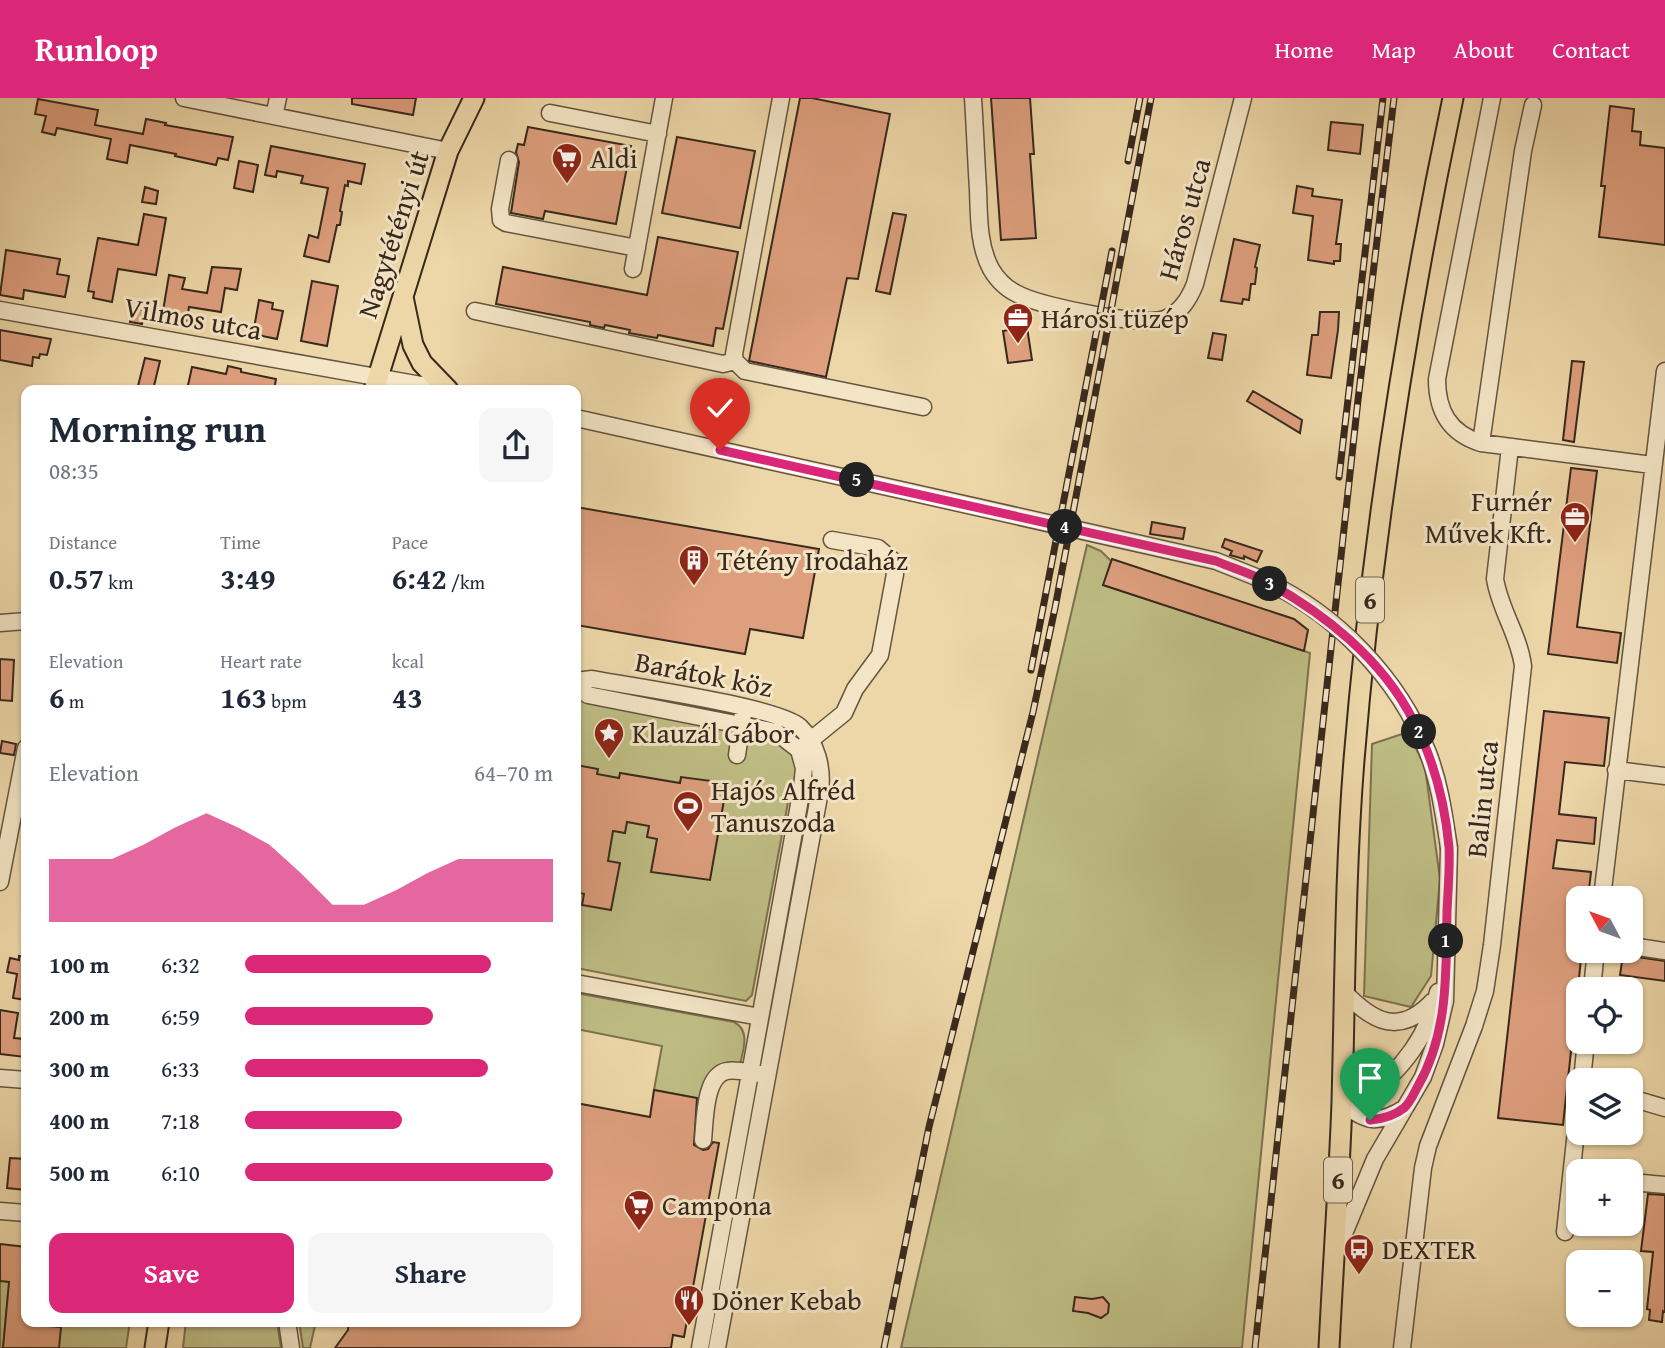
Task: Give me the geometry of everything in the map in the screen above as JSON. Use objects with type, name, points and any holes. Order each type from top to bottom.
[{"type":"main road","name":"Nagytétényi út","points":[[375,384],[448,151],[474,98]]},
{"type":"main road","name":"6","points":[[1329,1348],[1342,1103],[1353,763],[1393,417],[1423,242],[1453,98]]},
{"type":"main road","points":[[402,293],[413,345],[422,363],[444,385]]},
{"type":"main road","points":[[155,1348],[158,1327]]},
{"type":"street","points":[[184,98],[448,151]]},
{"type":"street","points":[[274,116],[278,98]]},
{"type":"street","points":[[633,269],[664,98]]},
{"type":"street","points":[[781,98],[734,354],[735,361],[745,371],[923,407]]},
{"type":"street","name":"Háros utca","points":[[973,98],[981,236],[986,259],[992,271],[1011,290],[1024,297],[1100,315],[1147,322],[1163,319],[1181,309],[1195,284],[1243,98]]},
{"type":"street","points":[[1492,98],[1437,379],[1437,396],[1442,415],[1452,428],[1463,436],[1481,443],[1653,465]]},
{"type":"street","points":[[1481,443],[1521,164],[1533,105]]},
{"type":"street","points":[[550,113],[658,134]]},
{"type":"street","points":[[509,160],[500,209],[501,220],[637,248]]},
{"type":"street","name":"Vilmos utca","points":[[0,310],[375,384]]},
{"type":"street","points":[[475,311],[723,364],[735,361]]},
{"type":"street","points":[[1603,886],[1665,371]]},
{"type":"street","points":[[581,419],[1216,561],[1263,580],[1306,606],[1345,635],[1381,671],[1413,719],[1429,755],[1441,798],[1449,848],[1445,1001],[1435,1044],[1423,1077],[1375,1158],[1334,1257]]},
{"type":"street","name":"Balin utca","points":[[1402,1348],[1423,1168],[1428,1146],[1485,991],[1492,945],[1523,666],[1520,647],[1497,594],[1495,579],[1510,447]]},
{"type":"street","points":[[716,1348],[758,1074],[760,1017],[802,788],[805,746],[844,713],[855,688],[880,655],[895,574],[891,559],[878,548],[832,540]]},
{"type":"street","points":[[0,623],[21,621]]},
{"type":"street","name":"Barátok köz","points":[[581,680],[592,679],[783,717],[800,727],[805,746]]},
{"type":"street","name":"Barátok köz","points":[[581,690],[588,695],[776,732],[805,746]]},
{"type":"street","points":[[737,755],[744,708]]},
{"type":"street","points":[[700,1348],[820,791],[821,767],[805,746]]},
{"type":"street","points":[[1616,770],[1665,776]]},
{"type":"street","points":[[0,882],[21,774]]},
{"type":"street","points":[[1643,948],[1665,951]]},
{"type":"street","points":[[1406,1107],[1392,1115],[1370,1120],[1357,1115],[1342,1103],[1367,1093],[1403,1064],[1424,1031],[1437,997],[1446,955]]},
{"type":"street","points":[[581,984],[760,1017]]},
{"type":"street","points":[[1344,992],[1362,1011],[1380,1020],[1395,1023],[1408,1021],[1422,1013],[1437,997]]},
{"type":"street","points":[[703,1140],[710,1086],[719,1073],[729,1070],[758,1074]]},
{"type":"street","points":[[0,1078],[21,1080]]},
{"type":"street","points":[[1643,1102],[1665,1108]]},
{"type":"street","points":[[1643,1183],[1665,1185]]},
{"type":"street","points":[[0,1211],[21,1213]]},
{"type":"street","points":[[1565,1232],[1566,1226]]},
{"type":"street","points":[[288,1327],[290,1348]]},
{"type":"shaded area","points":[[1087,545],[1101,551],[1111,561],[1104,585],[1310,653],[1242,1348],[901,1348]]},
{"type":"shaded area","points":[[581,700],[772,736],[796,757],[796,781],[792,781],[752,995],[746,1001],[581,969]]},
{"type":"shaded area","points":[[1408,732],[1425,767],[1440,879],[1431,976],[1411,1007],[1364,996],[1372,744]]},
{"type":"shaded area","points":[[581,994],[734,1022],[740,1026],[744,1037],[739,1069],[733,1068],[702,1099],[654,1090],[662,1046],[581,1030]]},
{"type":"shaded area","points":[[21,1279],[8,1294],[3,1348],[0,1348],[0,1281]]},
{"type":"shaded area","points":[[60,1327],[129,1327],[126,1348],[59,1348]]},
{"type":"shaded area","points":[[185,1327],[278,1327],[281,1348],[183,1348]]},
{"type":"shaded area","points":[[300,1327],[315,1327],[310,1348],[303,1348]]},
{"type":"building","points":[[352,98],[416,98],[413,115],[352,104]]},
{"type":"building","points":[[800,98],[812,98],[890,114],[858,279],[847,278],[826,377],[749,361]]},
{"type":"building","points":[[991,98],[1030,98],[1034,154],[1030,154],[1036,238],[1001,240]]},
{"type":"building","points":[[38,99],[98,110],[95,125],[143,134],[146,119],[233,137],[228,160],[218,158],[216,165],[130,145],[127,163],[107,159],[111,139],[57,128],[55,135],[42,132],[46,116],[35,114]]},
{"type":"building","points":[[1610,106],[1634,109],[1632,131],[1641,132],[1640,145],[1665,148],[1665,245],[1599,237],[1605,186],[1601,186]]},
{"type":"building","points":[[1331,122],[1363,125],[1360,154],[1328,150]]},
{"type":"building","name":"Aldi","points":[[528,127],[631,146],[616,224],[545,211],[543,219],[511,213],[519,162],[516,152],[518,144],[524,145]]},
{"type":"building","points":[[677,137],[755,151],[740,228],[662,213]]},
{"type":"building","points":[[271,146],[365,164],[361,184],[348,181],[348,186],[345,185],[340,225],[337,225],[329,262],[304,256],[309,235],[318,238],[328,188],[301,183],[303,176],[277,171],[276,177],[265,175]]},
{"type":"building","points":[[239,161],[258,165],[253,192],[234,188]]},
{"type":"building","points":[[1297,186],[1313,189],[1312,196],[1342,200],[1336,244],[1341,244],[1340,261],[1334,261],[1334,264],[1308,260],[1313,216],[1293,213]]},
{"type":"building","points":[[145,187],[158,191],[156,204],[142,202]]},
{"type":"building","points":[[893,213],[906,215],[890,294],[876,291]]},
{"type":"building","points":[[144,214],[166,218],[156,275],[118,269],[112,302],[93,298],[94,292],[88,291],[98,238],[138,245]]},
{"type":"building","points":[[658,237],[738,252],[723,329],[716,328],[713,346],[658,335],[657,338],[629,333],[630,330],[605,325],[604,328],[590,325],[590,322],[496,304],[503,267],[647,295]]},
{"type":"building","points":[[1234,239],[1260,245],[1255,267],[1255,284],[1251,284],[1249,300],[1243,299],[1242,304],[1221,301]]},
{"type":"building","points":[[6,250],[60,259],[57,274],[69,276],[65,297],[24,290],[23,299],[0,295]]},
{"type":"building","points":[[212,267],[241,269],[237,290],[225,288],[221,312],[189,307],[187,321],[162,317],[169,275],[185,278],[182,289],[207,293]]},
{"type":"building","points":[[312,281],[338,286],[327,346],[301,341]]},
{"type":"building","points":[[259,300],[273,303],[272,309],[283,311],[277,339],[253,334]]},
{"type":"building","points":[[133,308],[144,310],[142,324],[130,322]]},
{"type":"building","points":[[1320,312],[1339,312],[1331,378],[1307,375],[1312,335],[1318,335]]},
{"type":"building","name":"Hárosi tüzép","points":[[1027,327],[1032,360],[1008,363],[1003,331]]},
{"type":"building","points":[[0,330],[51,339],[47,355],[33,357],[32,366],[0,360]]},
{"type":"building","points":[[1213,333],[1226,335],[1222,360],[1208,358]]},
{"type":"building","points":[[145,358],[160,361],[154,385],[138,385]]},
{"type":"building","points":[[1572,361],[1584,362],[1574,442],[1563,440]]},
{"type":"building","points":[[228,366],[241,369],[241,372],[276,379],[275,385],[188,385],[192,367],[226,374]]},
{"type":"building","points":[[1253,391],[1302,420],[1300,433],[1247,401]]},
{"type":"building","name":"Furnér Művek Kft.","points":[[1571,468],[1597,471],[1577,627],[1621,633],[1617,663],[1548,654]]},
{"type":"building","name":"Tétény Irodaház","points":[[581,508],[819,549],[803,638],[750,629],[745,654],[581,626]]},
{"type":"building","points":[[1152,522],[1185,528],[1183,539],[1150,534]]},
{"type":"building","points":[[1225,539],[1262,551],[1257,562],[1244,556],[1244,559],[1230,555],[1232,551],[1222,547]]},
{"type":"building","points":[[1112,559],[1294,619],[1308,630],[1304,651],[1103,585]]},
{"type":"building","points":[[0,659],[14,660],[12,701],[0,700]]},
{"type":"building","points":[[1544,711],[1609,718],[1604,766],[1565,762],[1559,814],[1596,818],[1594,844],[1557,840],[1553,868],[1591,872],[1589,886],[1566,886],[1566,963],[1581,963],[1579,977],[1566,977],[1566,1054],[1571,1054],[1569,1068],[1566,1068],[1563,1125],[1498,1118]]},
{"type":"building","points":[[2,741],[16,744],[14,755],[0,753]]},
{"type":"building","points":[[581,766],[598,769],[597,774],[619,778],[620,773],[680,783],[681,777],[727,783],[710,880],[651,872],[657,839],[647,837],[649,826],[627,822],[625,833],[613,831],[608,861],[620,863],[611,910],[582,905],[584,894],[581,893]]},
{"type":"building","points":[[21,956],[21,999],[13,998],[17,974],[7,972],[10,958],[19,960]]},
{"type":"building","points":[[1643,958],[1665,961],[1665,981],[1620,975],[1622,963],[1643,963]]},
{"type":"building","points":[[0,1010],[18,1013],[14,1038],[21,1039],[21,1057],[0,1054]]},
{"type":"building","name":"Campona","points":[[654,1090],[697,1098],[694,1145],[703,1150],[708,1149],[713,1142],[719,1143],[684,1337],[673,1335],[671,1348],[335,1348],[348,1327],[581,1327],[581,1104],[650,1117]]},
{"type":"building","points":[[10,1158],[21,1159],[21,1189],[7,1188]]},
{"type":"building","points":[[1648,1194],[1665,1195],[1665,1312],[1663,1311],[1662,1322],[1649,1320],[1650,1310],[1647,1309],[1653,1252],[1641,1250]]},
{"type":"building","points":[[0,1244],[21,1246],[21,1327],[61,1327],[59,1348],[3,1348],[9,1282],[0,1281]]},
{"type":"building","points":[[1075,1297],[1103,1297],[1109,1304],[1108,1313],[1101,1318],[1073,1311]]},
{"type":"railway","points":[[1128,161],[1140,98]]},
{"type":"railway","points":[[884,1348],[929,1127],[1033,712],[1151,98]]},
{"type":"railway","points":[[1339,477],[1383,98]]},
{"type":"railway","points":[[1255,1348],[1358,400],[1394,98]]},
{"type":"railway","points":[[1031,670],[1112,251]]},
{"type":"place","name":"Aldi","points":[[567,185]]},
{"type":"place","name":"Hárosi tüzép","points":[[1018,345]]},
{"type":"place","name":"Furnér Művek Kft.","points":[[1575,544]]},
{"type":"place","name":"Tétény Irodaház","points":[[694,587]]},
{"type":"place","name":"Klauzál Gábor","points":[[609,760]]},
{"type":"place","name":"Hajós Alfréd Tanuszoda","points":[[688,833]]},
{"type":"place","name":"Campona","points":[[639,1232]]},
{"type":"place","name":"DEXTER","points":[[1359,1276]]},
{"type":"place","name":"Döner Kebab","points":[[689,1327]]},
{"type":"route","points":[[720,450],[1216,561],[1263,580],[1306,606],[1345,635],[1381,671],[1413,719],[1429,755],[1441,798],[1449,848],[1445,1001],[1435,1044],[1423,1077],[1406,1107],[1392,1115],[1370,1120]]}]
